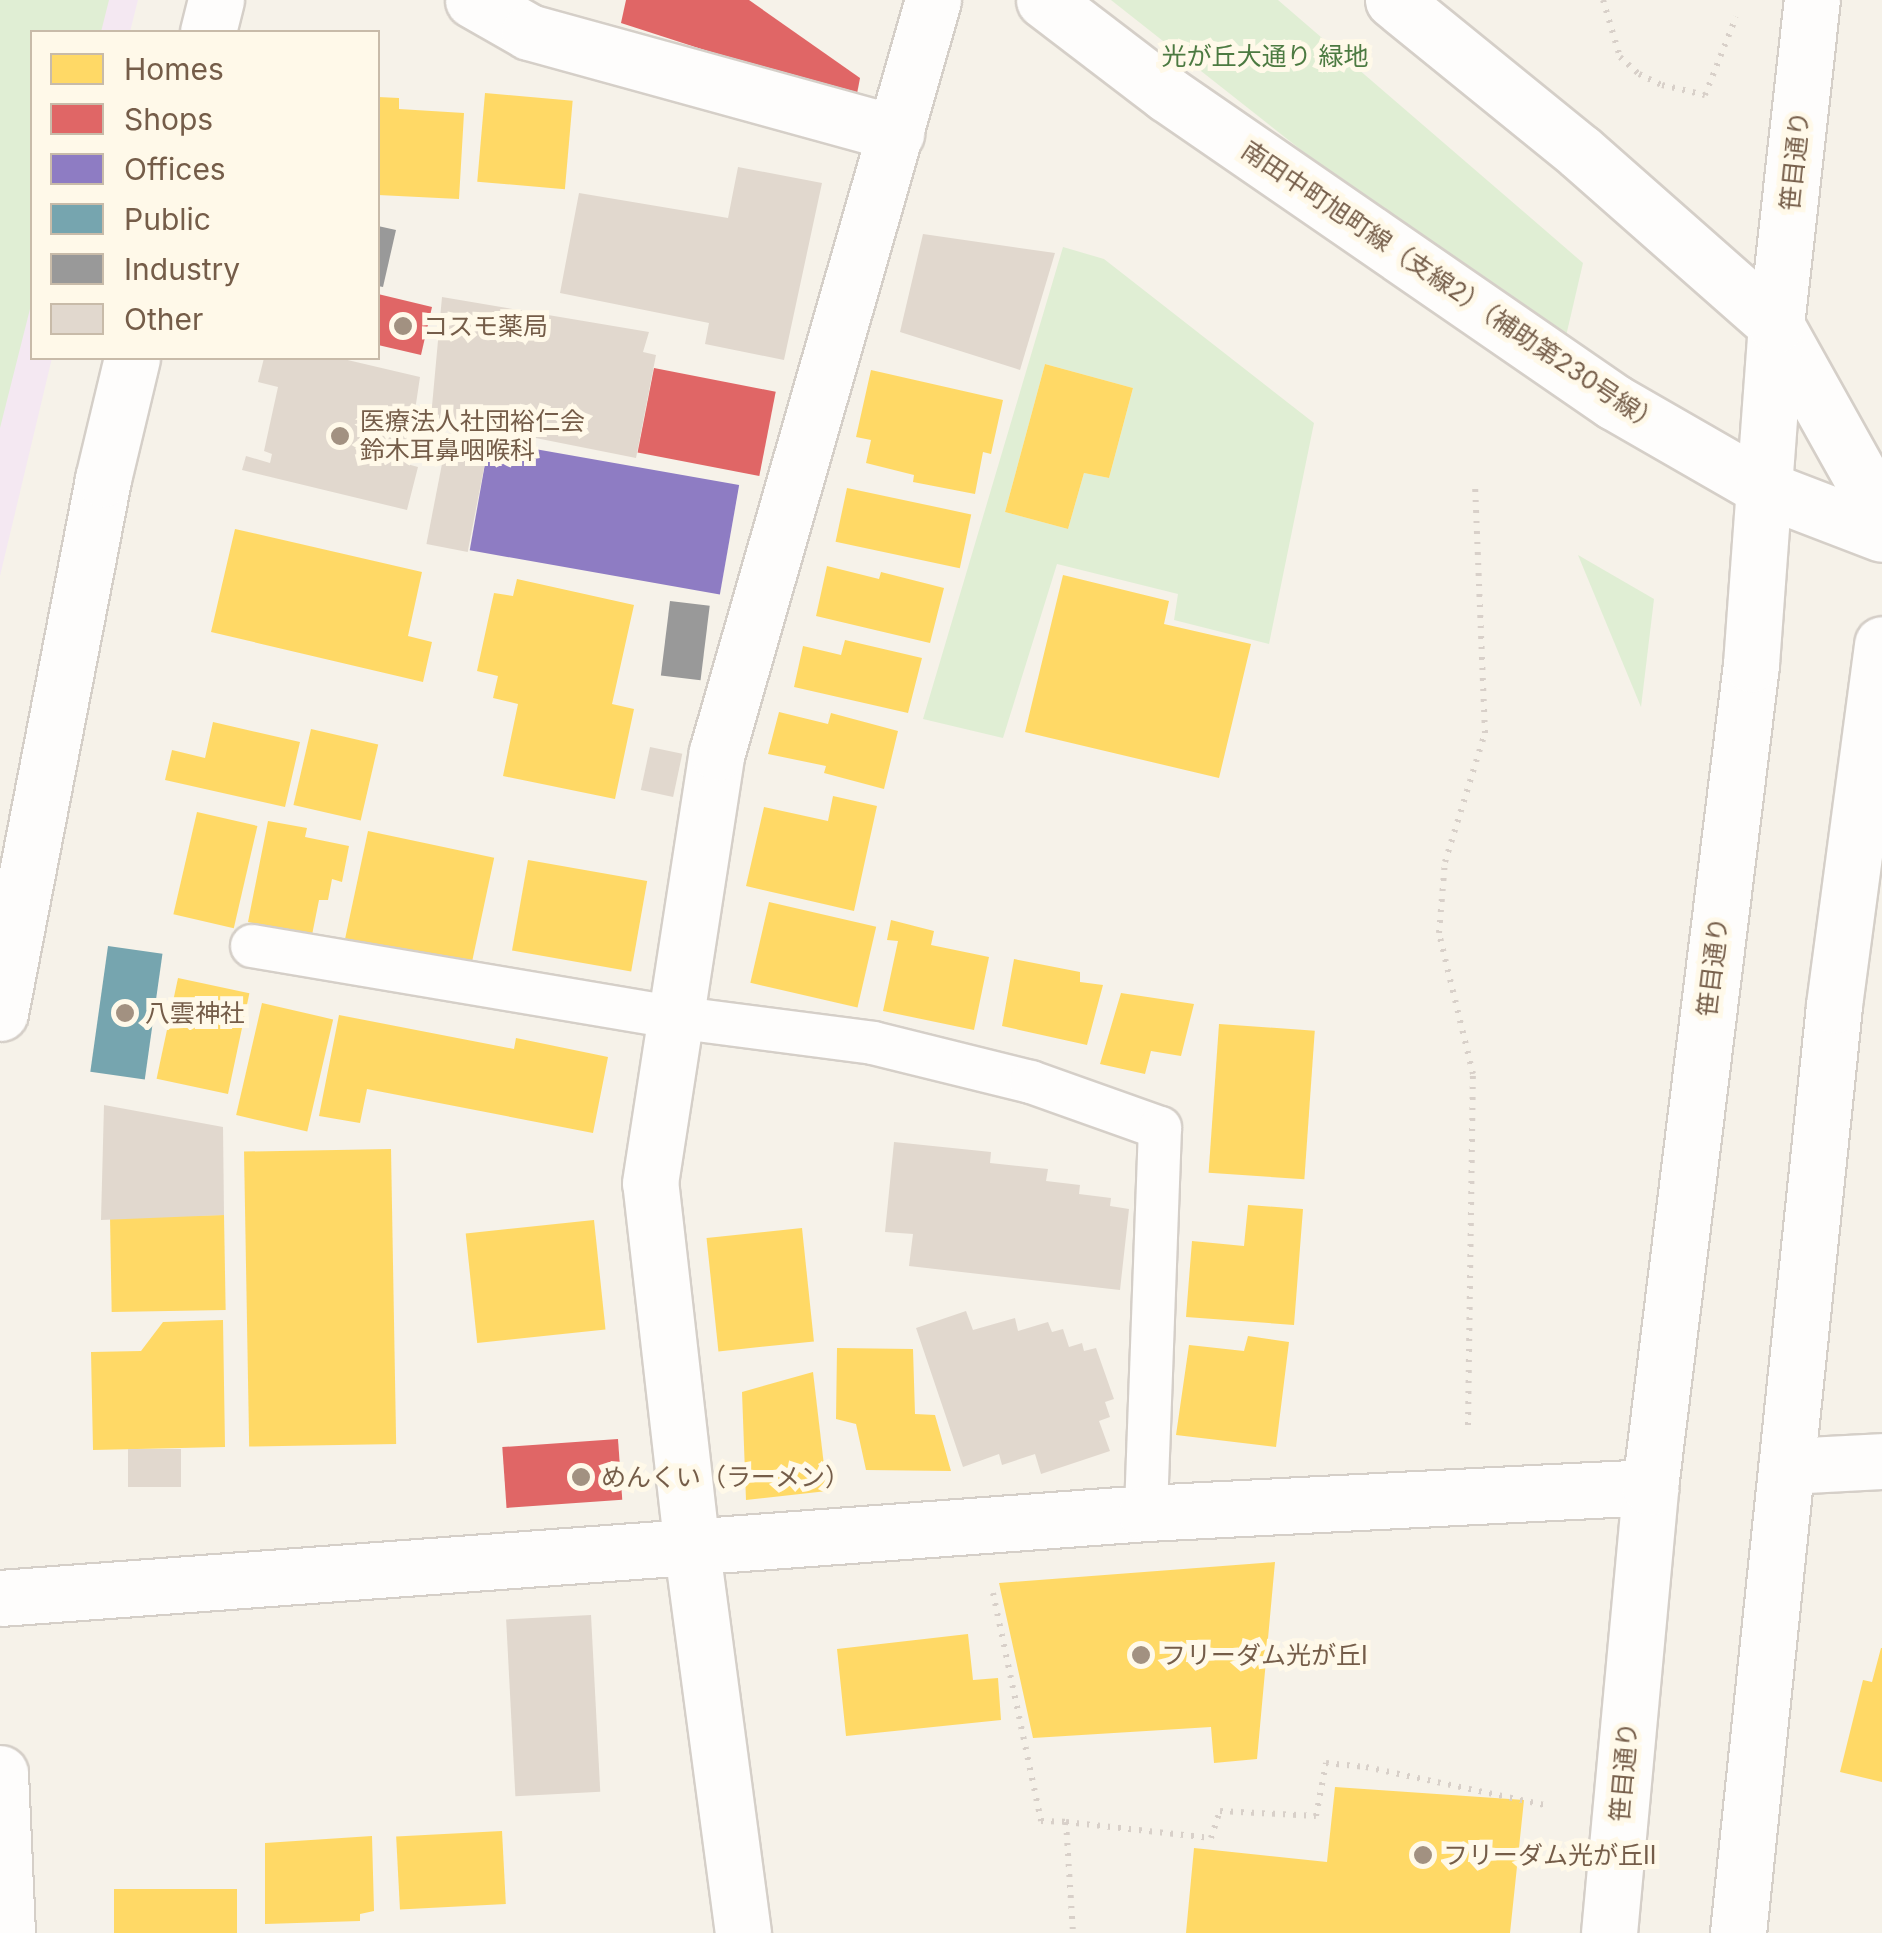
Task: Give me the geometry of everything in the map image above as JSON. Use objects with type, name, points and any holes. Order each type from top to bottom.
[{"type":"street","points":[[208,30],[216,0]]},
{"type":"street","points":[[473,0],[529,32],[896,133]]},
{"type":"street","points":[[743,1933],[692,1550],[650,1183],[718,752],[933,0]]},
{"type":"street","name":"南田中町旭町線（支線2）（補助第230号線）","points":[[1044,0],[1166,94],[1614,402],[1765,489],[1882,534]]},
{"type":"street","points":[[1393,0],[1580,152],[1776,325],[1882,515]]},
{"type":"street","name":"笹目通り","points":[[1609,1933],[1650,1487],[1751,664],[1776,325],[1812,0]]},
{"type":"street","points":[[0,1012],[103,479],[132,360]]},
{"type":"street","points":[[1738,1933],[1834,1005],[1882,644]]},
{"type":"street","points":[[1787,1466],[1882,1461]]},
{"type":"street","points":[[0,1598],[692,1550],[1146,1513],[1650,1487]]},
{"type":"street","points":[[0,1774],[6,1933]]},
{"type":"lane","points":[[252,946],[674,1017],[873,1042],[1031,1082],[1160,1128],[1146,1513]]},
{"type":"path","points":[[1604,0],[1620,57],[1638,74],[1662,85],[1705,95],[1742,0]]},
{"type":"path","points":[[1467,1496],[1472,1074],[1439,933],[1446,862],[1485,733],[1475,486]]},
{"type":"path","points":[[979,1526],[1041,1820],[1211,1838],[1220,1811],[1316,1816],[1326,1763],[1366,1767],[1556,1808]]},
{"type":"path","points":[[1066,1822],[1073,1933]]},
{"type":"shaded area","points":[[0,0],[138,0],[130,30],[30,30],[30,360],[52,360],[0,576]]},
{"type":"green space","points":[[0,0],[109,0],[102,30],[30,30],[30,309],[0,428]]},
{"type":"green space","name":"光が丘大通り 緑地","points":[[1111,0],[1278,0],[1583,263],[1566,336],[1414,239]]},
{"type":"green space","points":[[1063,247],[1104,259],[1314,423],[1269,644],[1174,620],[1178,594],[1057,564],[1003,738],[923,719]],"holes":[[[1045,364],[1133,388],[1109,478],[1084,473],[1068,529],[1005,512]]]},
{"type":"green space","points":[[1578,555],[1654,599],[1641,707]]},
{"type":"building: Homes","points":[[485,93],[573,101],[565,189],[477,182]]},
{"type":"building: Homes","points":[[380,97],[399,98],[399,109],[464,113],[459,199],[380,195]]},
{"type":"building: Homes","points":[[1045,364],[1133,388],[1109,478],[1084,473],[1068,529],[1005,512]]},
{"type":"building: Homes","points":[[871,370],[1003,400],[991,454],[983,452],[975,494],[913,482],[914,475],[866,463],[871,440],[856,437]]},
{"type":"building: Homes","points":[[847,488],[971,514],[960,568],[836,542]]},
{"type":"building: Homes","points":[[235,529],[422,572],[408,636],[432,642],[423,682],[211,632]]},
{"type":"building: Homes","points":[[827,566],[879,579],[881,572],[944,588],[930,643],[816,616]]},
{"type":"building: Homes","points":[[1063,575],[1169,601],[1164,624],[1251,644],[1219,778],[1025,732]]},
{"type":"building: Homes","points":[[517,579],[634,605],[612,704],[634,709],[615,799],[503,776],[518,704],[493,698],[498,676],[477,671],[494,593],[513,596]]},
{"type":"building: Homes","points":[[845,640],[922,658],[908,713],[794,687],[803,646],[841,655]]},
{"type":"building: Homes","points":[[779,712],[828,724],[831,713],[898,731],[884,789],[824,773],[826,766],[768,754]]},
{"type":"building: Homes","points":[[213,722],[300,742],[285,807],[165,780],[172,750],[205,758]]},
{"type":"building: Homes","points":[[311,729],[378,745],[361,821],[293,805]]},
{"type":"building: Homes","points":[[833,796],[877,806],[854,911],[746,886],[764,807],[828,821]]},
{"type":"building: Homes","points":[[197,812],[257,826],[234,928],[173,914]]},
{"type":"building: Homes","points":[[268,821],[307,828],[305,837],[349,846],[342,882],[332,879],[328,900],[319,900],[312,935],[248,922]]},
{"type":"building: Homes","points":[[368,831],[494,858],[471,967],[345,941]]},
{"type":"building: Homes","points":[[528,860],[647,881],[631,972],[512,951]]},
{"type":"building: Homes","points":[[769,902],[876,927],[858,1008],[750,983]]},
{"type":"building: Homes","points":[[891,920],[934,931],[931,945],[989,957],[974,1030],[883,1011],[898,941],[887,940]]},
{"type":"building: Homes","points":[[1014,959],[1080,972],[1080,982],[1103,985],[1087,1045],[1002,1026]]},
{"type":"building: Homes","points":[[178,978],[249,993],[228,1094],[157,1079]]},
{"type":"building: Homes","points":[[1121,993],[1194,1004],[1181,1056],[1151,1051],[1145,1074],[1100,1064]]},
{"type":"building: Homes","points":[[262,1003],[333,1019],[307,1131],[236,1115]]},
{"type":"building: Homes","points":[[339,1015],[514,1049],[516,1038],[608,1057],[593,1133],[367,1089],[360,1123],[319,1116]]},
{"type":"building: Homes","points":[[1219,1024],[1315,1031],[1304,1179],[1209,1173]]},
{"type":"building: Homes","points":[[391,1149],[396,1444],[249,1447],[244,1152]]},
{"type":"building: Homes","points":[[1248,1205],[1303,1209],[1294,1325],[1186,1317],[1192,1241],[1244,1246]]},
{"type":"building: Homes","points":[[224,1215],[226,1310],[112,1312],[110,1217]]},
{"type":"building: Homes","points":[[594,1220],[605,1329],[477,1343],[466,1233]]},
{"type":"building: Homes","points":[[802,1228],[814,1341],[718,1351],[707,1238]]},
{"type":"building: Homes","points":[[223,1320],[225,1447],[93,1450],[91,1352],[141,1351],[163,1322]]},
{"type":"building: Homes","points":[[1248,1336],[1289,1342],[1276,1447],[1176,1435],[1189,1345],[1244,1351]]},
{"type":"building: Homes","points":[[837,1348],[913,1349],[915,1414],[935,1415],[951,1471],[866,1470],[856,1424],[836,1419]]},
{"type":"building: Homes","points":[[813,1372],[827,1491],[746,1500],[742,1392]]},
{"type":"building: Homes","name":"フリーダム光が丘Ⅰ","points":[[1275,1562],[1257,1759],[1214,1763],[1211,1727],[1033,1738],[999,1583]]},
{"type":"building: Homes","points":[[968,1634],[973,1680],[998,1678],[1001,1720],[846,1736],[837,1649]]},
{"type":"building: Homes","points":[[1881,1648],[1882,1782],[1840,1772],[1863,1680],[1872,1682]]},
{"type":"building: Homes","name":"フリーダム光が丘Ⅱ","points":[[1335,1787],[1524,1800],[1510,1933],[1186,1933],[1194,1848],[1327,1862]]},
{"type":"building: Homes","points":[[502,1831],[506,1904],[400,1909],[396,1837]]},
{"type":"building: Homes","points":[[372,1836],[374,1911],[360,1914],[360,1921],[265,1924],[265,1843]]},
{"type":"building: Homes","points":[[114,1889],[237,1889],[237,1933],[114,1933]]},
{"type":"building: Shops","points":[[626,0],[749,0],[860,78],[856,99],[621,23]]},
{"type":"building: Shops","name":"コスモ薬局","points":[[380,294],[432,307],[421,355],[380,345]]},
{"type":"building: Shops","points":[[654,368],[776,392],[759,476],[638,452]]},
{"type":"building: Shops","points":[[618,1439],[622,1500],[507,1508],[502,1447]]},
{"type":"building: Offices","points":[[489,441],[739,485],[720,594],[470,550]]},
{"type":"building: Public","name":"八雲神社","points":[[108,946],[162,954],[145,1079],[90,1072]]},
{"type":"building: Industry","points":[[380,226],[396,230],[383,287],[380,286]]},
{"type":"building: Industry","points":[[670,601],[710,606],[701,680],[661,675]]},
{"type":"building: Other","points":[[738,167],[822,183],[784,360],[705,344],[709,323],[560,293],[579,193],[728,218]]},
{"type":"building: Other","points":[[923,234],[1055,253],[1020,370],[900,332]]},
{"type":"building: Other","points":[[442,297],[649,332],[643,352],[656,355],[636,458],[431,417]]},
{"type":"building: Other","name":"医療法人社団裕仁会 鈴木耳鼻咽喉科","points":[[264,360],[348,360],[420,377],[407,464],[418,467],[407,510],[242,470],[246,456],[270,463],[272,454],[264,451],[278,387],[258,382]]},
{"type":"building: Other","points":[[448,433],[489,441],[468,552],[426,544]]},
{"type":"building: Other","points":[[650,747],[682,754],[673,797],[641,790]]},
{"type":"building: Other","points":[[104,1105],[223,1127],[224,1215],[101,1220]]},
{"type":"building: Other","points":[[894,1142],[991,1152],[990,1163],[1048,1169],[1046,1181],[1080,1185],[1079,1194],[1111,1198],[1110,1206],[1129,1209],[1120,1290],[909,1266],[913,1234],[885,1232]]},
{"type":"building: Other","points":[[966,1311],[973,1330],[1015,1318],[1018,1331],[1048,1322],[1052,1332],[1063,1329],[1069,1347],[1082,1343],[1084,1351],[1096,1348],[1114,1399],[1105,1402],[1110,1417],[1099,1421],[1110,1451],[1041,1474],[1035,1454],[1002,1465],[999,1454],[963,1467],[916,1328]]},
{"type":"building: Other","points":[[128,1449],[181,1449],[181,1487],[128,1487]]},
{"type":"building: Other","points":[[591,1615],[600,1792],[515,1796],[506,1619]]},
{"type":"place","name":"コスモ薬局","points":[[403,326]]},
{"type":"place","name":"医療法人社団裕仁会 鈴木耳鼻咽喉科","points":[[340,436]]},
{"type":"place","name":"八雲神社","points":[[125,1013]]},
{"type":"place","name":"めんくい（ラーメン）","points":[[581,1477]]},
{"type":"place","name":"フリーダム光が丘Ⅰ","points":[[1141,1655]]},
{"type":"place","name":"フリーダム光が丘Ⅱ","points":[[1423,1855]]}]
